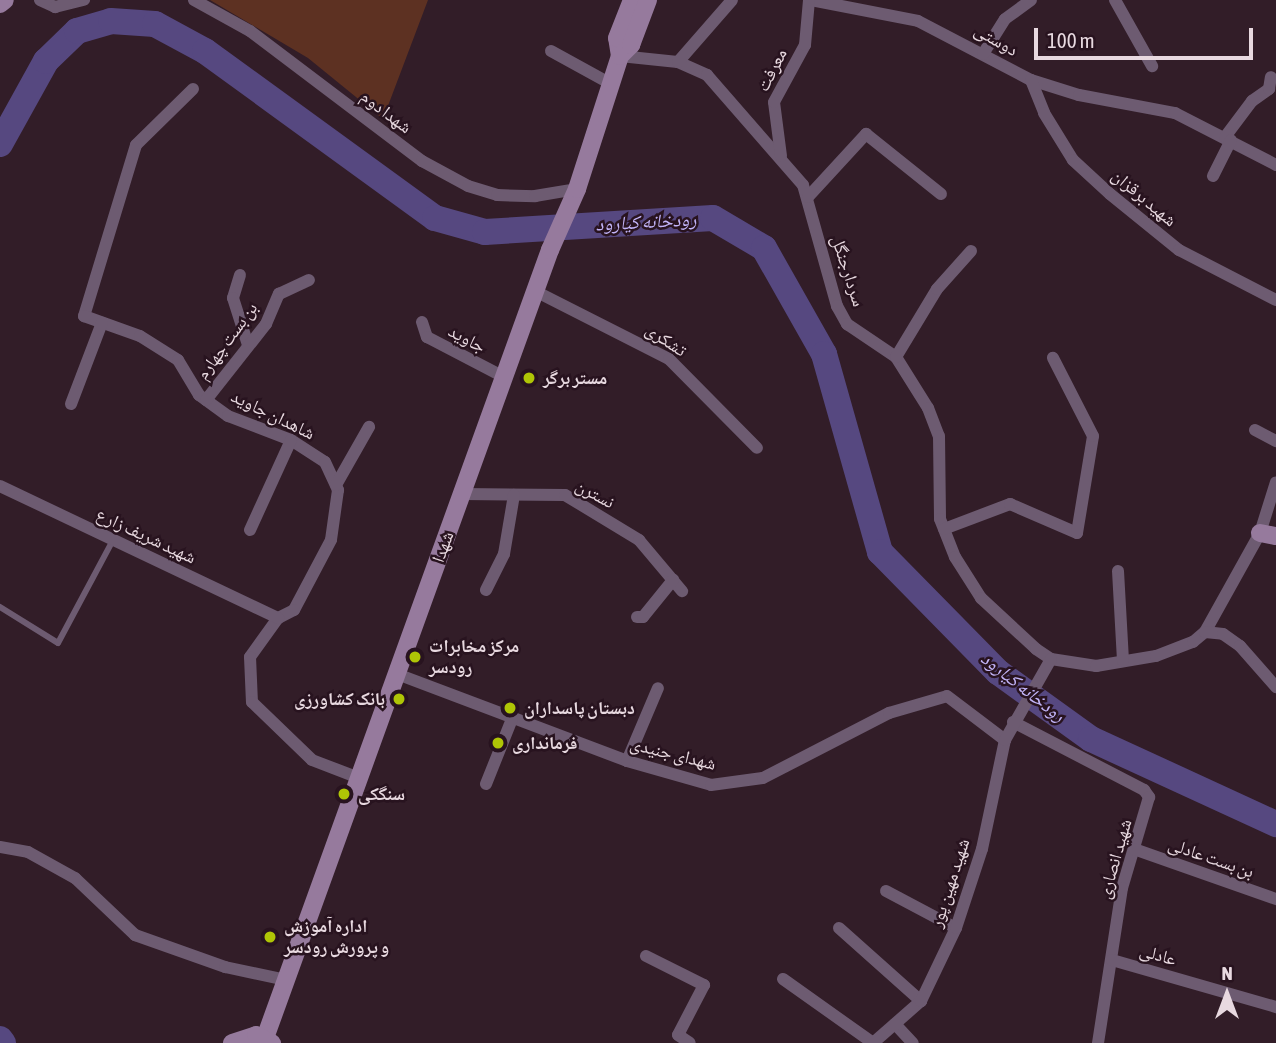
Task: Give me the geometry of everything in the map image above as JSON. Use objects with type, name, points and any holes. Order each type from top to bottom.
[{"type":"main road","points":[[0,4],[5,0]]},
{"type":"main road","name":"شهدا","points":[[620,56],[617,38],[632,0]]},
{"type":"main road","name":"شهدا","points":[[269,1041],[286,981],[535,291],[577,189],[620,56],[631,45],[648,0]]},
{"type":"main road","points":[[232,1043],[246,1036],[269,1041]]},
{"type":"street","points":[[40,0],[55,7],[84,0]]},
{"type":"street","name":"شهدا دوم","points":[[194,0],[250,31],[422,161],[468,186],[497,195],[535,196],[577,189]]},
{"type":"street","points":[[678,62],[732,0]]},
{"type":"street","name":"دوستی","points":[[810,0],[918,21],[1031,80],[1079,95],[1175,113],[1276,165]]},
{"type":"street","name":"معرفت","points":[[781,157],[774,102],[805,45],[810,0]]},
{"type":"street","points":[[983,54],[1005,19],[1031,0]]},
{"type":"street","points":[[1115,0],[1152,66]]},
{"type":"street","points":[[551,51],[611,84]]},
{"type":"street","name":"سردارجنگل","points":[[620,56],[678,62],[707,75],[781,157],[808,197],[837,306],[847,324],[896,356],[928,408],[939,436],[944,529],[954,556],[981,598],[1051,659]]},
{"type":"street","points":[[1213,176],[1228,139],[1252,101],[1269,89],[1271,77]]},
{"type":"street","name":"شهید برقزان","points":[[1031,80],[1044,113],[1073,160],[1110,194],[1179,250],[1276,300]]},
{"type":"street","name":"شاهدان جاوید","points":[[193,89],[136,145],[84,316],[140,336],[177,360],[206,400],[228,416],[291,440],[325,462],[336,485]]},
{"type":"street","points":[[808,197],[866,134],[941,194]]},
{"type":"street","points":[[896,356],[937,289],[971,251]]},
{"type":"street","points":[[240,275],[233,298],[248,345]]},
{"type":"street","name":"بن بست چهارم","points":[[206,400],[267,324],[279,294],[309,280]]},
{"type":"street","name":"تشکری","points":[[535,291],[669,359],[757,448]]},
{"type":"street","name":"جاوید","points":[[422,322],[427,337],[505,377]]},
{"type":"street","points":[[71,404],[103,323]]},
{"type":"street","points":[[944,529],[1010,504],[1077,533],[1093,436],[1053,358]]},
{"type":"street","points":[[359,778],[312,760],[252,702],[250,656],[278,618],[294,610],[331,540],[336,485],[369,426]]},
{"type":"street","points":[[1255,430],[1276,441]]},
{"type":"street","points":[[250,530],[291,440]]},
{"type":"street","points":[[1051,659],[1096,666],[1156,656],[1193,642],[1205,632],[1268,534],[1276,482]]},
{"type":"street","name":"شهید شریف زارع","points":[[0,486],[278,618]]},
{"type":"street","name":"نسترن","points":[[462,494],[565,495],[639,540],[678,586],[643,617],[637,617]]},
{"type":"street","points":[[486,590],[504,554],[514,495]]},
{"type":"street","points":[[1118,570],[1123,661]]},
{"type":"street","points":[[1205,632],[1223,634],[1240,646],[1276,687]]},
{"type":"street","name":"شهید مهین پور","points":[[873,1043],[921,1000],[956,928],[982,849],[1005,740],[1051,659]]},
{"type":"street","name":"شهدای جنیدی","points":[[397,674],[627,761],[711,785],[763,778],[899,709],[947,696],[1005,740]]},
{"type":"street","points":[[627,761],[658,688]]},
{"type":"street","name":"شهید انصاری","points":[[1016,717],[1144,790],[1149,807],[1122,888],[1098,1043]]},
{"type":"street","points":[[486,784],[512,719]]},
{"type":"street","points":[[0,847],[29,852],[75,878],[135,935],[225,967],[286,981]]},
{"type":"street","name":"بن بست عادلی","points":[[1134,849],[1276,899]]},
{"type":"street","points":[[886,891],[956,928]]},
{"type":"street","points":[[839,928],[921,1000]]},
{"type":"street","points":[[646,957],[704,985],[678,1035],[690,1043]]},
{"type":"street","name":"عادلی","points":[[1112,960],[1276,1007]]},
{"type":"street","points":[[783,979],[873,1043]]},
{"type":"street","points":[[895,1024],[913,1043]]},
{"type":"lane","points":[[0,607],[58,643],[113,540]]},
{"type":"shaded area","points":[[210,0],[428,0],[383,119],[308,58]]},
{"type":"waterway","name":"رودخانه کیارود","points":[[0,144],[46,61],[77,31],[111,21],[155,24],[205,51],[435,218],[485,232],[713,218],[764,248],[824,354],[880,552],[998,672],[1091,739],[1276,824]]},
{"type":"waterway","name":"رودخانه کیارود","points":[[0,1039],[3,1043]]},
{"type":"place","name":"مستر برگر","points":[[529,378]]},
{"type":"place","name":"مرکز مخابرات رودسر","points":[[415,657]]},
{"type":"place","name":"بانک کشاورزى","points":[[399,699]]},
{"type":"place","name":"دبستان پاسداران","points":[[510,708]]},
{"type":"place","name":"فرماندارى","points":[[498,743]]},
{"type":"place","name":"سنگکى","points":[[344,794]]},
{"type":"place","name":"اداره آموزش و پرورش رودسر","points":[[270,937]]}]
